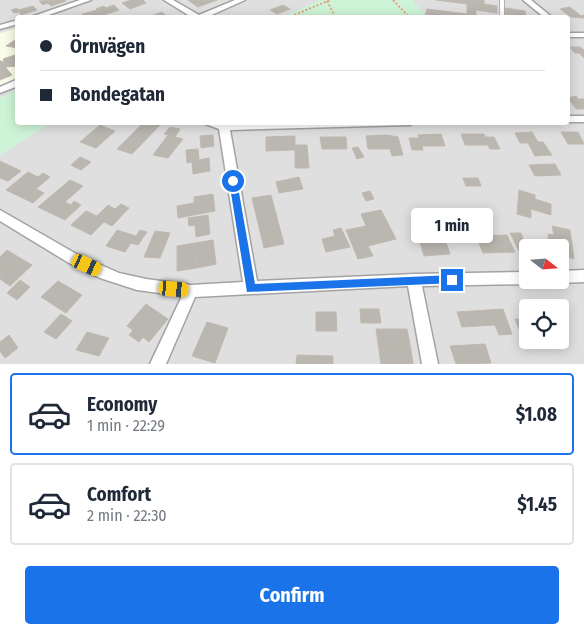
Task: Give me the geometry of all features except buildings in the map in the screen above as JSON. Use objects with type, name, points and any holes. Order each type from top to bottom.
[{"type":"street","points":[[40,15],[87,0]]},
{"type":"street","points":[[168,0],[194,15]]},
{"type":"street","points":[[203,15],[241,0]]},
{"type":"street","points":[[527,0],[546,15]]},
{"type":"street","points":[[0,27],[15,23]]},
{"type":"street","points":[[570,34],[584,35]]},
{"type":"street","points":[[0,90],[15,83]]},
{"type":"street","points":[[570,119],[584,118]]},
{"type":"street","points":[[216,125],[224,127],[298,125]]},
{"type":"street","points":[[224,127],[250,289]]},
{"type":"street","points":[[0,215],[87,265],[118,279],[157,288],[191,291],[414,280],[519,278]]},
{"type":"street","points":[[569,277],[584,276]]},
{"type":"street","points":[[414,280],[430,364]]},
{"type":"street","points":[[158,364],[191,291]]},
{"type":"lane","points":[[502,0],[502,15]]},
{"type":"path","points":[[294,15],[330,0]]},
{"type":"path","points":[[393,0],[407,15]]},
{"type":"path","points":[[327,1],[334,15]]},
{"type":"shaded area","points":[[0,0],[584,0],[584,364],[0,364]]},
{"type":"shaded area","points":[[15,29],[15,80],[0,86],[0,33]]},
{"type":"green space","points":[[320,0],[412,0],[425,15],[286,15]]},
{"type":"green space","points":[[15,91],[15,125],[48,125],[0,155],[0,98]]},
{"type":"route","points":[[233,181],[250,289],[414,280],[452,280]]}]
